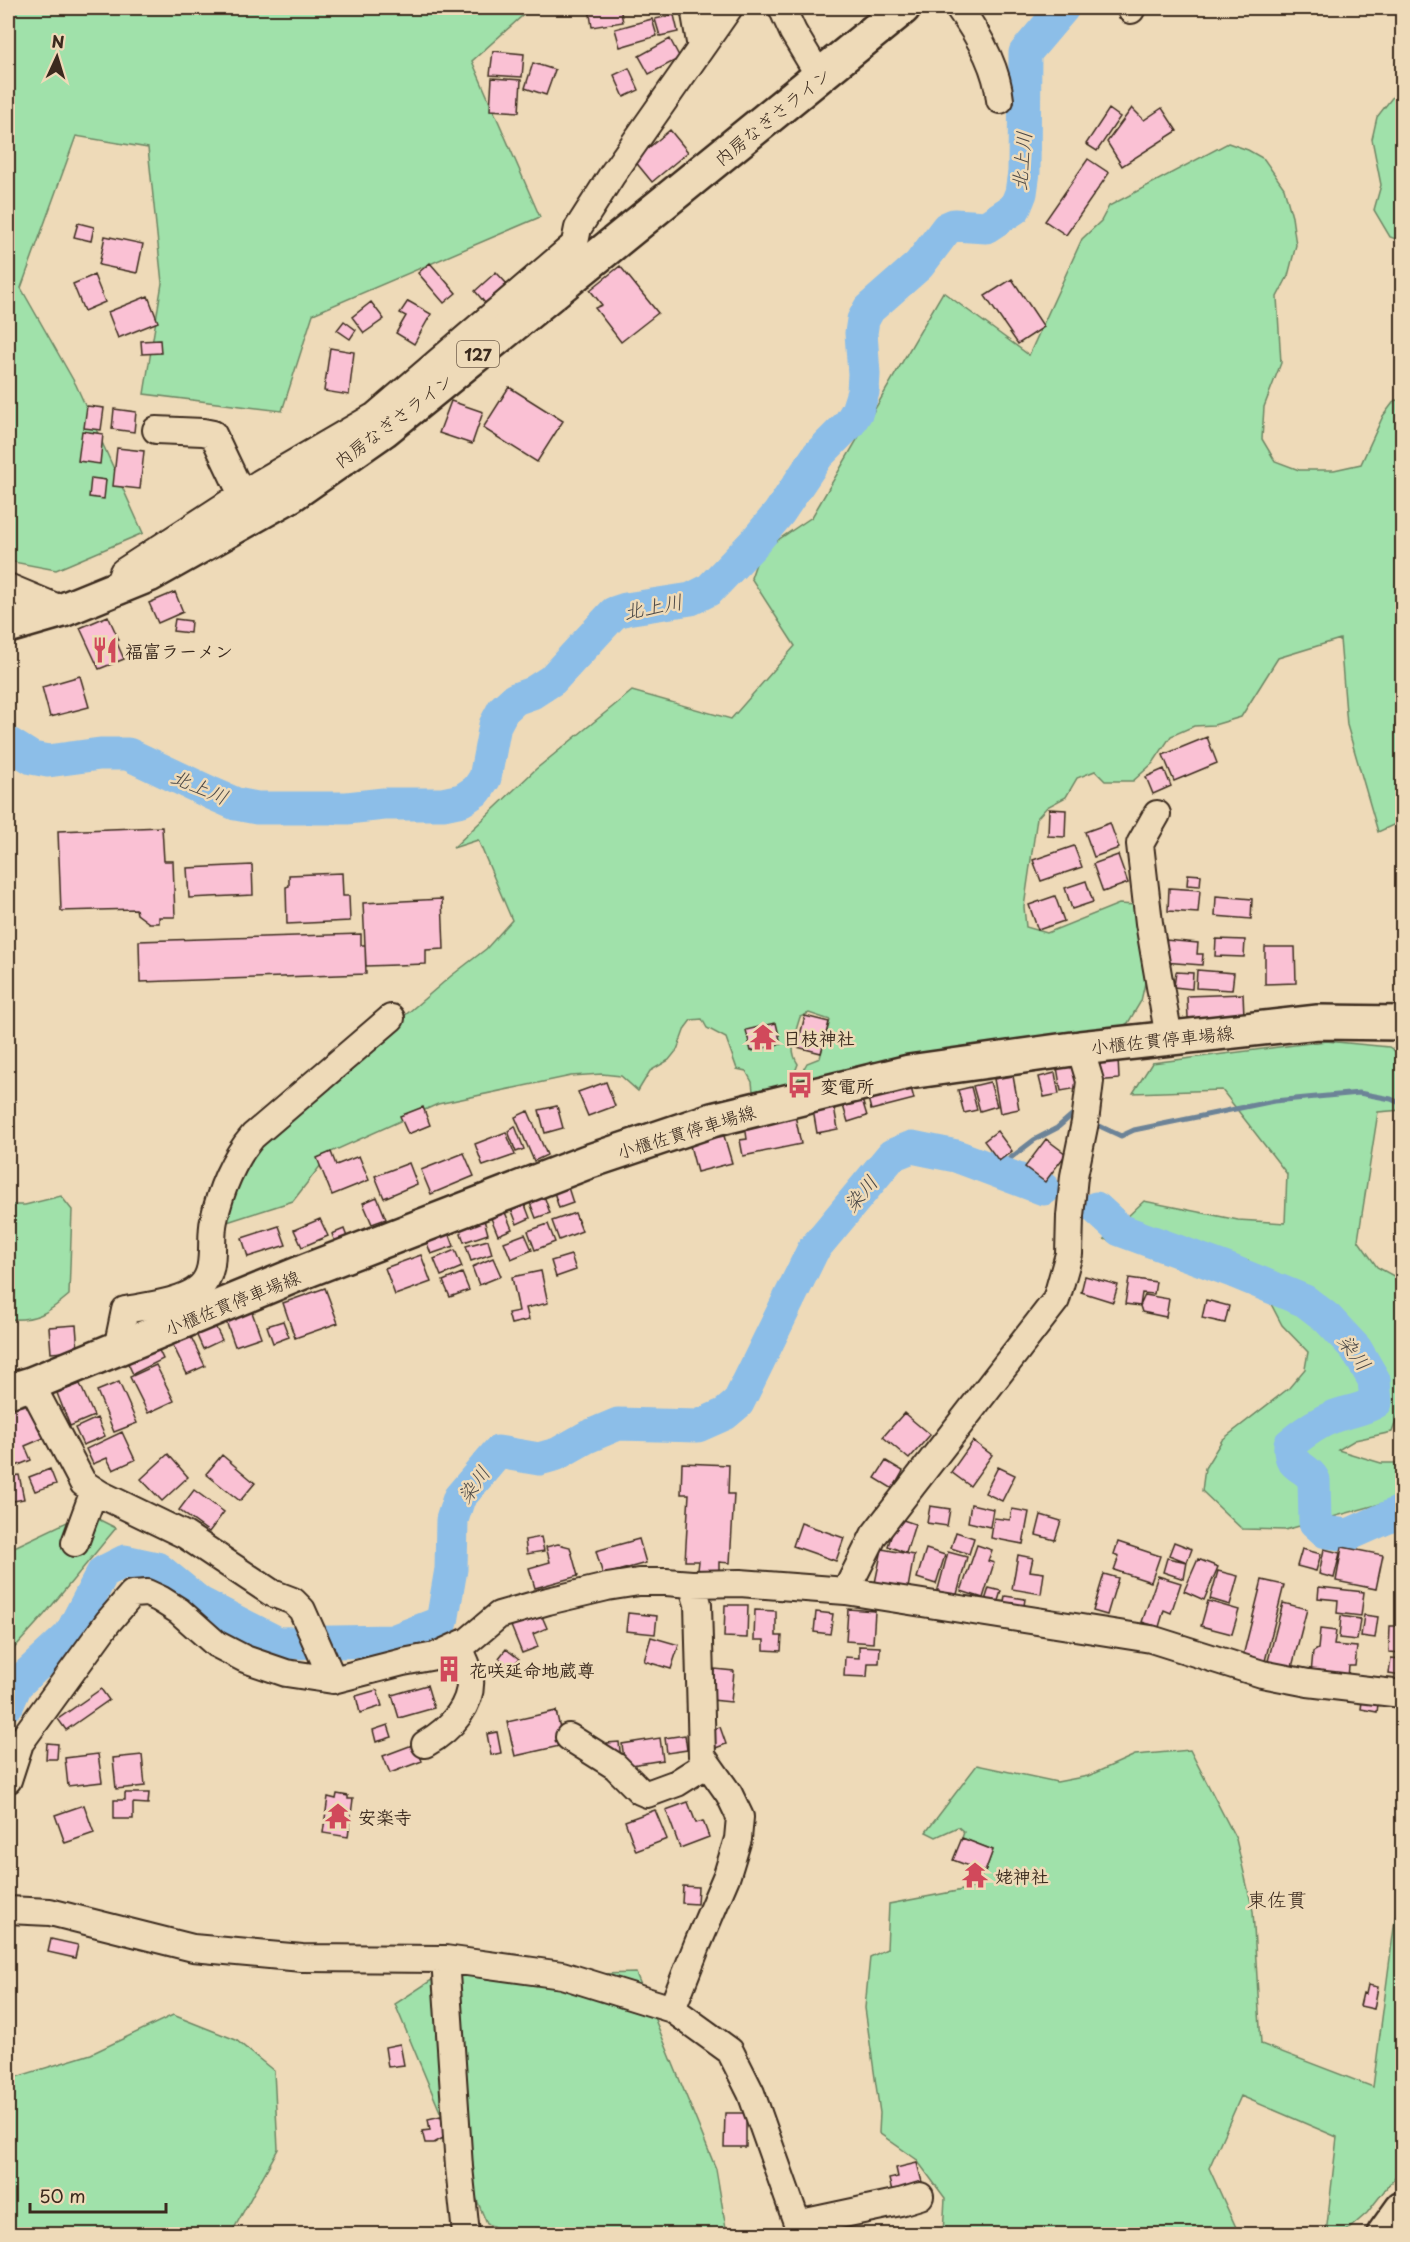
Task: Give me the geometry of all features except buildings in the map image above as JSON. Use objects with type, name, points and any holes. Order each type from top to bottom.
[{"type":"main road","name":"内房なぎさライン","points":[[8,626],[63,610],[149,575],[291,495],[384,430],[903,8]]},
{"type":"main road","name":"小櫃佐貫停車場線","points":[[19,1388],[308,1270],[587,1162],[712,1120],[909,1072],[1080,1048],[1318,1022],[1402,1023]]},
{"type":"main road","points":[[1384,2235],[1402,2210]]},
{"type":"street","points":[[694,8],[701,48]]},
{"type":"street","points":[[568,280],[578,228],[606,184],[729,8]]},
{"type":"street","points":[[782,8],[793,32],[820,77]]},
{"type":"street","points":[[960,8],[981,42],[998,85],[1000,100]]},
{"type":"street","points":[[117,589],[123,572],[242,495],[375,416],[573,246]]},
{"type":"street","points":[[156,430],[213,434],[242,495]]},
{"type":"street","points":[[8,587],[63,610]]},
{"type":"street","points":[[1157,814],[1140,844],[1149,923],[1169,1038]]},
{"type":"street","points":[[117,1349],[125,1310],[158,1305],[183,1296],[200,1288],[208,1277],[216,1209],[241,1150],[253,1136],[391,1018]]},
{"type":"street","points":[[846,1590],[874,1535],[1056,1299],[1069,1254],[1074,1176],[1085,1122],[1090,1081],[1080,1048]]},
{"type":"street","points":[[19,1388],[83,1483],[96,1492],[185,1535],[272,1593],[292,1601],[302,1610],[331,1675]]},
{"type":"street","points":[[75,1543],[91,1499],[96,1492]]},
{"type":"street","points":[[8,1780],[20,1743],[108,1622],[132,1594],[147,1593],[179,1611],[216,1644],[245,1659],[286,1673],[331,1675],[435,1656],[468,1641],[499,1615],[548,1600],[607,1587],[639,1582],[740,1583],[846,1590],[1151,1640],[1262,1674],[1308,1683],[1402,1694]]},
{"type":"street","points":[[672,2009],[727,1875],[738,1839],[740,1817],[729,1794],[702,1756],[698,1604],[692,1584]]},
{"type":"street","points":[[425,1744],[435,1739],[466,1706],[470,1691],[469,1672],[458,1646]]},
{"type":"street","points":[[569,1737],[615,1766],[640,1791],[647,1794],[677,1783],[707,1764]]},
{"type":"street","points":[[8,1910],[50,1912],[193,1948],[302,1958],[445,1959],[562,1975],[672,2009],[730,2051],[751,2093],[799,2229],[920,2196]]},
{"type":"street","points":[[445,1959],[459,2167],[466,2235]]},
{"type":"green space","points":[[8,8],[531,8],[472,61],[540,217],[313,314],[282,411],[144,394],[162,283],[148,148],[76,136],[21,288],[76,385],[143,533],[56,570],[8,561]]},
{"type":"green space","points":[[1402,88],[1402,241],[1390,237],[1374,210],[1381,185],[1372,139],[1377,117]]},
{"type":"green space","points":[[1228,143],[1264,159],[1284,188],[1292,217],[1296,245],[1288,276],[1277,297],[1281,363],[1264,407],[1262,439],[1275,461],[1299,470],[1334,470],[1361,464],[1383,416],[1395,400],[1402,401],[1402,821],[1378,832],[1347,725],[1340,639],[1278,658],[1241,717],[1214,725],[1194,726],[1171,736],[1153,763],[1133,781],[1105,781],[1095,771],[1077,778],[1066,797],[1047,807],[1037,818],[1024,907],[1026,927],[1047,933],[1119,904],[1136,905],[1150,961],[1141,1001],[1128,1023],[1109,1035],[803,1089],[797,1081],[807,1063],[820,1058],[830,1020],[809,1013],[800,1017],[795,1035],[793,1053],[798,1064],[793,1077],[777,1095],[763,1095],[753,1091],[752,1082],[746,1071],[737,1069],[726,1038],[707,1028],[702,1019],[691,1020],[685,1028],[677,1050],[669,1060],[650,1071],[638,1091],[621,1076],[602,1074],[571,1076],[438,1104],[331,1152],[293,1201],[224,1223],[239,1174],[277,1125],[451,976],[486,949],[512,920],[478,840],[453,848],[536,769],[632,691],[731,719],[795,646],[751,578],[760,552],[812,517],[943,292],[1029,355],[1082,239],[1101,221],[1109,206]]},
{"type":"green space","points":[[1326,1041],[1389,1047],[1402,1056],[1402,1110],[1378,1112],[1358,1240],[1377,1267],[1399,1279],[1402,1278],[1402,1405],[1392,1432],[1355,1440],[1338,1450],[1381,1463],[1402,1463],[1402,1498],[1285,1530],[1242,1529],[1202,1491],[1205,1468],[1222,1440],[1289,1388],[1305,1369],[1308,1352],[1282,1325],[1248,1260],[1184,1268],[1104,1239],[1144,1201],[1238,1220],[1285,1223],[1287,1174],[1222,1090],[1133,1093],[1152,1063]]},
{"type":"green space","points":[[61,1196],[72,1210],[69,1295],[55,1307],[34,1317],[8,1319],[8,1205],[25,1205]]},
{"type":"green space","points":[[86,1513],[116,1528],[8,1655],[8,1550]]},
{"type":"green space","points":[[1190,1750],[1236,1839],[1253,1911],[1261,2044],[1373,2087],[1398,1897],[1402,1896],[1402,2168],[1367,2213],[1343,2234],[1326,2234],[1337,2137],[1241,2096],[1209,2168],[1239,2234],[943,2234],[945,2198],[916,2159],[879,2133],[880,2113],[865,2008],[870,1957],[887,1949],[889,1904],[973,1888],[985,1872],[993,1850],[962,1838],[964,1832],[958,1827],[936,1837],[926,1832],[977,1765],[1057,1782],[1088,1776],[1135,1755]]},
{"type":"green space","points":[[456,1964],[562,1975],[636,1973],[716,2169],[727,2234],[513,2234],[487,2224],[395,2004]]},
{"type":"green space","points":[[173,2015],[236,2040],[274,2071],[278,2149],[231,2234],[8,2234],[8,2100],[16,2077],[91,2054]]},
{"type":"waterway","name":"北上川","points":[[8,743],[32,758],[48,761],[100,754],[128,754],[236,804],[257,808],[347,808],[384,804],[443,804],[462,800],[477,790],[485,778],[495,725],[503,710],[515,699],[532,693],[552,680],[614,613],[691,599],[709,590],[779,513],[818,455],[849,424],[857,411],[863,392],[864,374],[861,333],[863,320],[869,309],[919,265],[947,228],[954,225],[986,227],[1015,208],[1021,193],[1024,172],[1025,53],[1063,8]]},
{"type":"waterway","points":[[1093,1123],[1121,1136],[1134,1130],[1274,1101],[1359,1093],[1391,1099],[1402,1104]]},
{"type":"waterway","points":[[995,1170],[1034,1140],[1057,1128],[1073,1114],[1079,1117]]},
{"type":"waterway","name":"染川","points":[[8,1704],[16,1685],[70,1635],[103,1572],[125,1561],[157,1568],[200,1603],[278,1643],[393,1641],[442,1622],[451,1569],[452,1520],[459,1498],[498,1452],[539,1459],[557,1454],[587,1437],[618,1424],[698,1426],[725,1414],[738,1403],[813,1250],[892,1155],[912,1147],[956,1156],[1044,1189]]},
{"type":"waterway","name":"染川","points":[[1096,1208],[1120,1230],[1232,1271],[1305,1301],[1327,1318],[1356,1349],[1374,1380],[1376,1402],[1323,1421],[1290,1444],[1294,1462],[1314,1480],[1315,1522],[1326,1532],[1348,1535],[1402,1511]]},
{"type":"place","name":"福富ラーメン","points":[[105,650]]},
{"type":"place","name":"日枝神社","points":[[763,1037]]},
{"type":"place","name":"変電所","points":[[800,1085]]},
{"type":"place","name":"花咲延命地蔵尊","points":[[449,1669]]},
{"type":"place","name":"安楽寺","points":[[338,1816]]},
{"type":"place","name":"姥神社","points":[[975,1875]]},
{"type":"district","name":"東佐貫","points":[[1277,1899]]}]
